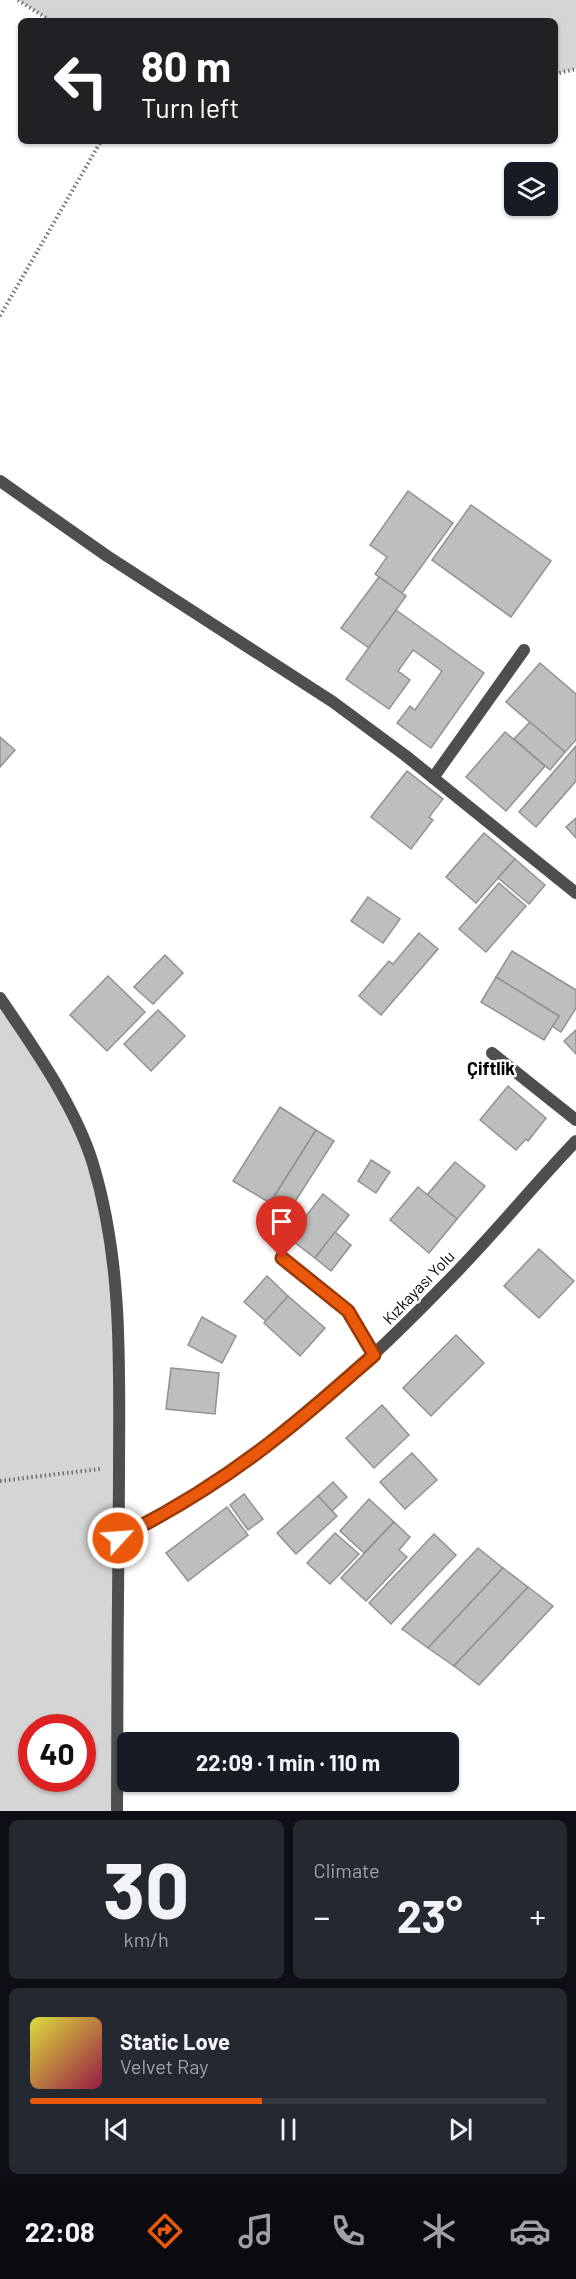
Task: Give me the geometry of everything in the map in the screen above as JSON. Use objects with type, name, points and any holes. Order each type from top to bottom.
[{"type":"street","points":[[0,481],[107,556],[333,702],[433,778],[576,893]]},
{"type":"street","points":[[433,778],[524,650]]},
{"type":"street","points":[[0,998],[48,1072],[75,1120],[93,1162],[111,1239],[119,1333],[117,1811]]},
{"type":"street","points":[[492,1053],[576,1120]]},
{"type":"street","name":"Kızkayası Yolu","points":[[118,1538],[160,1517],[225,1476],[280,1435],[374,1355],[445,1284],[576,1141]]},
{"type":"street","points":[[282,1258],[348,1311],[374,1355]]},
{"type":"path","points":[[18,0],[46,18]]},
{"type":"path","points":[[558,73],[576,69]]},
{"type":"path","points":[[0,316],[99,144]]},
{"type":"path","points":[[0,1481],[119,1467]]},
{"type":"shaded area","points":[[18,0],[576,0],[576,69],[558,73],[558,18],[46,18]]},
{"type":"shaded area","points":[[0,998],[18,1025],[93,1162],[115,1281],[117,1811],[0,1811]]},
{"type":"building","points":[[408,491],[453,523],[402,593],[375,574],[387,557],[370,545]]},
{"type":"building","points":[[471,505],[551,561],[511,617],[432,560]]},
{"type":"building","points":[[379,577],[406,596],[369,648],[341,628]]},
{"type":"building","points":[[396,610],[484,673],[431,748],[397,723],[410,706],[415,710],[442,671],[413,650],[398,671],[410,680],[389,709],[346,679]]},
{"type":"building","points":[[540,663],[576,694],[576,740],[565,752],[506,702]]},
{"type":"building","points":[[530,722],[565,752],[550,770],[514,739]]},
{"type":"building","points":[[505,732],[545,766],[506,811],[466,777]]},
{"type":"building","points":[[0,737],[15,750],[0,767]]},
{"type":"building","points":[[576,746],[576,781],[536,827],[519,812]]},
{"type":"building","points":[[407,771],[443,799],[429,817],[433,820],[411,849],[371,817]]},
{"type":"building","points":[[576,818],[576,838],[566,827]]},
{"type":"building","points":[[484,833],[515,859],[476,903],[446,877]]},
{"type":"building","points":[[515,859],[545,885],[529,904],[498,878]]},
{"type":"building","points":[[499,883],[526,906],[486,952],[459,929]]},
{"type":"building","points":[[368,897],[400,919],[383,943],[351,921]]},
{"type":"building","points":[[419,933],[438,949],[381,1015],[359,996],[389,961],[393,964]]},
{"type":"building","points":[[512,951],[576,990],[576,1008],[561,1032],[552,1026],[559,1016],[496,977]]},
{"type":"building","points":[[165,955],[183,973],[153,1004],[134,987]]},
{"type":"building","points":[[108,976],[145,1012],[107,1051],[70,1015]]},
{"type":"building","points":[[496,977],[559,1016],[544,1040],[481,1002]]},
{"type":"building","points":[[158,1010],[185,1036],[151,1071],[124,1044]]},
{"type":"building","points":[[576,1030],[576,1054],[564,1041]]},
{"type":"building","points":[[508,1086],[546,1118],[528,1141],[526,1139],[516,1150],[480,1120]]},
{"type":"building","points":[[280,1107],[316,1130],[270,1203],[233,1181]]},
{"type":"building","points":[[316,1130],[334,1141],[287,1214],[270,1203]]},
{"type":"building","points":[[371,1160],[390,1172],[376,1193],[358,1181]]},
{"type":"building","points":[[455,1162],[485,1186],[457,1219],[427,1195]]},
{"type":"building","points":[[418,1187],[457,1219],[429,1253],[390,1220]]},
{"type":"building","points":[[323,1194],[349,1215],[315,1258],[289,1238]]},
{"type":"building","points":[[335,1232],[351,1245],[331,1271],[315,1258]]},
{"type":"building","points":[[539,1249],[574,1281],[539,1318],[504,1286]]},
{"type":"building","points":[[267,1276],[288,1296],[266,1321],[244,1302]]},
{"type":"building","points":[[288,1296],[325,1328],[300,1356],[264,1323]]},
{"type":"building","points":[[202,1317],[236,1336],[222,1363],[188,1345]]},
{"type":"building","points":[[456,1335],[484,1363],[431,1416],[403,1388]]},
{"type":"building","points":[[171,1368],[219,1373],[215,1414],[166,1409]]},
{"type":"building","points":[[382,1405],[409,1435],[374,1468],[346,1438]]},
{"type":"building","points":[[412,1453],[437,1480],[405,1509],[380,1482]]},
{"type":"building","points":[[333,1482],[347,1497],[332,1511],[318,1496]]},
{"type":"building","points":[[244,1494],[263,1519],[248,1530],[230,1505]]},
{"type":"building","points":[[318,1496],[337,1516],[296,1554],[277,1533]]},
{"type":"building","points":[[369,1499],[394,1522],[364,1553],[340,1531]]},
{"type":"building","points":[[227,1507],[248,1535],[188,1581],[166,1553]]},
{"type":"building","points":[[394,1522],[410,1537],[399,1550],[407,1557],[366,1601],[341,1578]]},
{"type":"building","points":[[335,1533],[359,1554],[330,1584],[307,1563]]},
{"type":"building","points":[[434,1534],[456,1555],[391,1624],[369,1603]]},
{"type":"building","points":[[478,1548],[503,1568],[428,1648],[402,1629]]},
{"type":"building","points":[[503,1568],[528,1587],[454,1666],[428,1648]]},
{"type":"building","points":[[528,1587],[553,1606],[479,1685],[454,1666]]},
{"type":"district","name":"Çiftlik","points":[[491,1068]]},
{"type":"route","points":[[118,1538],[160,1517],[225,1476],[280,1435],[374,1355],[348,1311],[282,1258]]}]
